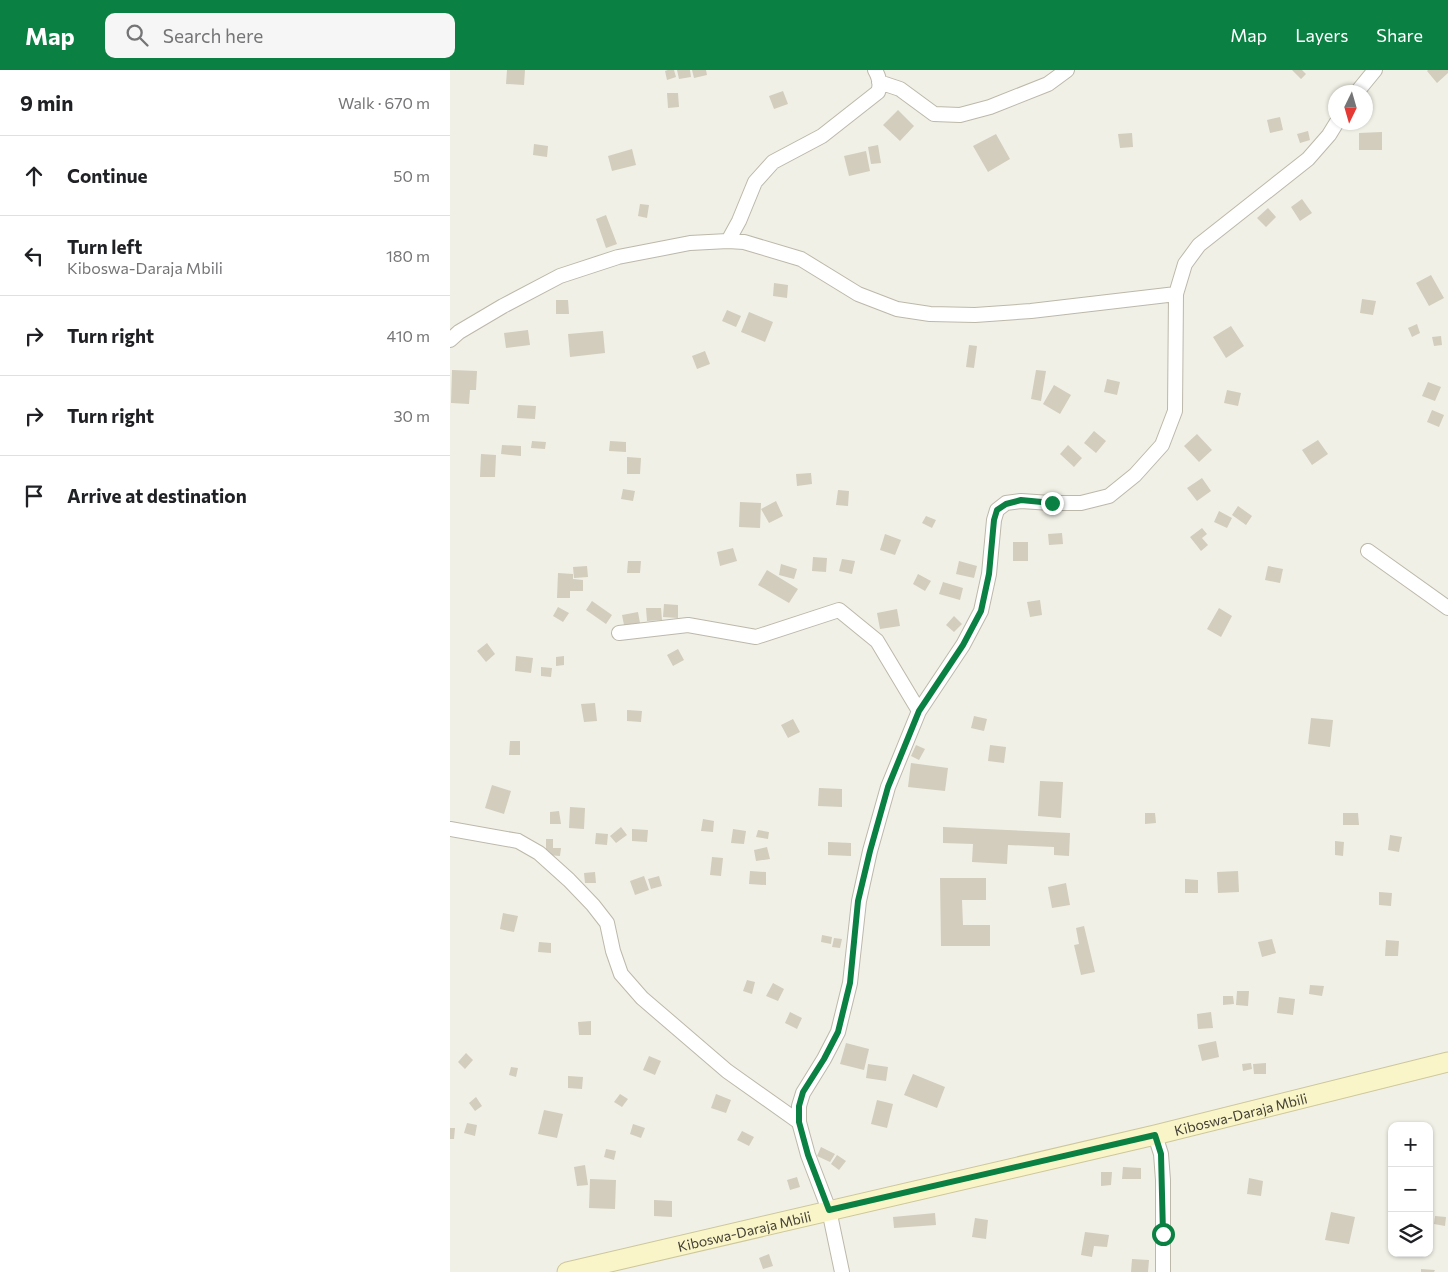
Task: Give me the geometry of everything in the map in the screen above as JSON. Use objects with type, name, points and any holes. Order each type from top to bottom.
[{"type":"main road","name":"Kiboswa-Daraja Mbili","points":[[567,1272],[1155,1135],[1448,1062]]},
{"type":"street","points":[[877,76],[900,89],[934,114],[960,115],[990,107],[1048,84],[1067,70]]},
{"type":"street","points":[[1363,85],[1375,70]]},
{"type":"street","points":[[728,241],[739,221],[755,182],[773,162],[822,136],[878,92],[880,87],[877,76]]},
{"type":"street","points":[[842,1272],[829,1210],[808,1155],[799,1122],[799,1106],[803,1092],[824,1059],[838,1032],[850,983],[858,901],[888,787],[919,711],[963,645],[981,611],[989,574],[994,520],[997,510],[1006,504],[1021,500],[1081,503],[1109,496],[1136,475],[1162,445],[1175,411],[1176,294],[1185,264],[1198,245],[1308,159],[1332,130]]},
{"type":"street","points":[[450,340],[459,332],[503,306],[560,276],[618,257],[690,243],[744,242],[801,260],[858,294],[897,309],[930,314],[974,315],[1031,311],[1176,294]]},
{"type":"street","points":[[1368,551],[1448,608]]},
{"type":"street","points":[[619,633],[688,625],[756,637],[839,610],[877,642],[919,711]]},
{"type":"street","points":[[450,829],[518,841],[539,852],[593,905],[606,923],[621,974],[642,998],[726,1071],[799,1122]]},
{"type":"street","points":[[1155,1135],[1162,1163],[1163,1272]]},
{"type":"building","points":[[507,70],[525,70],[524,85],[506,84]]},
{"type":"building","points":[[674,70],[676,77],[667,80],[665,71]]},
{"type":"building","points":[[677,70],[690,70],[691,77],[679,79]]},
{"type":"building","points":[[692,70],[706,70],[707,75],[694,78]]},
{"type":"building","points":[[1292,70],[1302,70],[1306,74],[1301,79]]},
{"type":"building","points":[[1428,70],[1448,70],[1448,73],[1437,83]]},
{"type":"building","points":[[783,91],[788,104],[774,109],[769,96]]},
{"type":"building","points":[[667,93],[678,93],[679,107],[668,108]]},
{"type":"building","points":[[898,110],[914,126],[900,141],[883,125]]},
{"type":"building","points":[[1280,117],[1283,130],[1270,133],[1267,120]]},
{"type":"building","points":[[1308,131],[1310,140],[1300,143],[1297,134]]},
{"type":"building","points":[[1382,132],[1382,150],[1359,150],[1359,133]]},
{"type":"building","points":[[1132,133],[1133,147],[1120,148],[1118,134]]},
{"type":"building","points":[[996,134],[1010,159],[988,172],[973,146]]},
{"type":"building","points":[[534,144],[548,146],[547,157],[533,155]]},
{"type":"building","points":[[878,145],[881,163],[871,164],[868,147]]},
{"type":"building","points":[[632,149],[636,165],[612,171],[608,156]]},
{"type":"building","points":[[866,151],[870,171],[849,176],[844,156]]},
{"type":"building","points":[[1302,199],[1312,213],[1300,221],[1291,207]]},
{"type":"building","points":[[640,204],[649,205],[647,218],[638,216]]},
{"type":"building","points":[[1268,208],[1276,217],[1266,227],[1257,218]]},
{"type":"building","points":[[606,215],[617,244],[606,248],[596,219]]},
{"type":"building","points":[[1431,275],[1444,298],[1429,306],[1416,283]]},
{"type":"building","points":[[774,283],[788,285],[787,298],[773,296]]},
{"type":"building","points":[[1362,299],[1376,301],[1373,315],[1360,313]]},
{"type":"building","points":[[556,300],[568,300],[569,314],[556,314]]},
{"type":"building","points":[[727,310],[741,316],[736,327],[722,321]]},
{"type":"building","points":[[749,312],[773,322],[765,342],[741,332]]},
{"type":"building","points":[[1417,324],[1420,333],[1412,337],[1408,328]]},
{"type":"building","points":[[1231,326],[1244,346],[1226,358],[1213,337]]},
{"type":"building","points":[[528,330],[530,345],[506,348],[504,333]]},
{"type":"building","points":[[603,331],[605,353],[570,357],[568,334]]},
{"type":"building","points":[[1441,336],[1442,345],[1434,346],[1432,337]]},
{"type":"building","points":[[969,345],[977,346],[974,368],[966,367]]},
{"type":"building","points":[[705,351],[710,364],[697,369],[692,356]]},
{"type":"building","points":[[452,370],[477,371],[476,390],[470,390],[469,404],[451,403]]},
{"type":"building","points":[[1036,370],[1046,371],[1041,401],[1031,399]]},
{"type":"building","points":[[1107,379],[1120,382],[1117,395],[1104,392]]},
{"type":"building","points":[[1428,382],[1441,387],[1435,401],[1422,396]]},
{"type":"building","points":[[1054,385],[1071,395],[1060,414],[1043,404]]},
{"type":"building","points":[[1227,390],[1241,393],[1238,406],[1224,403]]},
{"type":"building","points":[[518,405],[536,406],[535,419],[517,418]]},
{"type":"building","points":[[1432,410],[1444,415],[1439,427],[1427,422]]},
{"type":"building","points":[[1094,431],[1106,441],[1096,453],[1084,443]]},
{"type":"building","points":[[1197,434],[1212,450],[1199,462],[1184,446]]},
{"type":"building","points":[[1318,440],[1328,454],[1312,465],[1302,450]]},
{"type":"building","points":[[532,441],[546,442],[545,449],[531,448]]},
{"type":"building","points":[[610,441],[626,442],[626,452],[609,451]]},
{"type":"building","points":[[502,445],[521,446],[521,456],[501,454]]},
{"type":"building","points":[[1068,445],[1082,458],[1074,467],[1060,454]]},
{"type":"building","points":[[481,454],[496,455],[495,477],[480,477]]},
{"type":"building","points":[[627,457],[641,458],[640,474],[627,474]]},
{"type":"building","points":[[811,473],[812,484],[797,486],[796,474]]},
{"type":"building","points":[[1202,478],[1211,491],[1197,501],[1187,488]]},
{"type":"building","points":[[623,489],[635,491],[633,501],[621,499]]},
{"type":"building","points":[[838,490],[849,491],[848,506],[836,505]]},
{"type":"building","points":[[776,501],[783,516],[769,523],[761,509]]},
{"type":"building","points":[[740,502],[761,503],[760,528],[739,527]]},
{"type":"building","points":[[1238,506],[1252,516],[1246,525],[1232,515]]},
{"type":"building","points":[[1219,511],[1232,518],[1227,528],[1214,522]]},
{"type":"building","points":[[926,516],[936,520],[932,528],[922,523]]},
{"type":"building","points":[[1202,528],[1207,534],[1202,538],[1208,545],[1201,551],[1190,537]]},
{"type":"building","points":[[1062,533],[1063,544],[1049,545],[1048,534]]},
{"type":"building","points":[[885,534],[901,540],[895,555],[880,550]]},
{"type":"building","points":[[1013,542],[1028,542],[1028,561],[1013,561]]},
{"type":"building","points":[[733,548],[737,561],[720,566],[717,552]]},
{"type":"building","points":[[813,557],[827,558],[826,572],[812,571]]},
{"type":"building","points":[[842,559],[855,561],[852,574],[839,571]]},
{"type":"building","points":[[628,561],[641,561],[640,573],[627,573]]},
{"type":"building","points":[[959,561],[977,566],[974,578],[956,574]]},
{"type":"building","points":[[781,564],[797,569],[794,579],[779,575]]},
{"type":"building","points":[[587,566],[588,577],[574,578],[573,567]]},
{"type":"building","points":[[1268,566],[1283,569],[1280,583],[1265,580]]},
{"type":"building","points":[[767,570],[798,589],[789,603],[758,585]]},
{"type":"building","points":[[558,573],[573,574],[573,579],[583,580],[583,591],[570,591],[570,598],[557,598]]},
{"type":"building","points":[[918,574],[931,581],[925,591],[913,584]]},
{"type":"building","points":[[943,582],[963,588],[960,600],[939,594]]},
{"type":"building","points":[[1040,600],[1042,615],[1030,617],[1027,602]]},
{"type":"building","points":[[592,601],[612,615],[606,624],[586,610]]},
{"type":"building","points":[[664,604],[678,605],[678,618],[663,617]]},
{"type":"building","points":[[558,607],[569,613],[563,622],[553,616]]},
{"type":"building","points":[[646,608],[661,608],[662,620],[647,621]]},
{"type":"building","points":[[1219,608],[1232,616],[1221,637],[1207,629]]},
{"type":"building","points":[[897,609],[900,626],[880,629],[877,613]]},
{"type":"building","points":[[638,612],[640,623],[624,625],[622,615]]},
{"type":"building","points":[[954,616],[962,624],[954,632],[946,625]]},
{"type":"building","points":[[487,643],[495,654],[486,662],[477,651]]},
{"type":"building","points":[[678,649],[684,660],[673,666],[667,655]]},
{"type":"building","points":[[516,656],[533,658],[531,673],[515,671]]},
{"type":"building","points":[[564,656],[564,665],[556,666],[556,657]]},
{"type":"building","points":[[541,667],[552,668],[551,677],[541,676]]},
{"type":"building","points":[[595,703],[597,721],[584,722],[581,704]]},
{"type":"building","points":[[627,710],[642,711],[641,722],[627,721]]},
{"type":"building","points":[[974,716],[987,719],[984,731],[971,728]]},
{"type":"building","points":[[1311,718],[1333,720],[1330,747],[1308,744]]},
{"type":"building","points":[[793,719],[800,732],[788,738],[781,725]]},
{"type":"building","points":[[510,741],[520,741],[520,755],[509,755]]},
{"type":"building","points":[[916,745],[925,749],[919,760],[911,756]]},
{"type":"building","points":[[990,745],[1006,747],[1004,763],[988,761]]},
{"type":"building","points":[[911,763],[948,768],[945,791],[908,787]]},
{"type":"building","points":[[1040,781],[1063,782],[1061,818],[1038,816]]},
{"type":"building","points":[[492,785],[511,791],[504,814],[485,808]]},
{"type":"building","points":[[819,788],[842,789],[842,807],[818,806]]},
{"type":"building","points":[[570,807],[585,808],[584,829],[569,828]]},
{"type":"building","points":[[559,811],[561,824],[550,824],[550,812]]},
{"type":"building","points":[[1145,813],[1155,813],[1156,823],[1145,824]]},
{"type":"building","points":[[1343,813],[1358,813],[1359,825],[1343,825]]},
{"type":"building","points":[[703,819],[714,821],[713,832],[701,831]]},
{"type":"building","points":[[621,827],[627,835],[616,843],[610,836]]},
{"type":"building","points":[[943,827],[1070,833],[1069,856],[1054,855],[1054,847],[1008,845],[1007,864],[972,862],[973,844],[943,843]]},
{"type":"building","points":[[632,829],[648,830],[647,842],[632,841]]},
{"type":"building","points":[[733,829],[746,831],[744,844],[731,843]]},
{"type":"building","points":[[758,830],[769,832],[768,839],[756,837]]},
{"type":"building","points":[[596,833],[608,834],[607,845],[595,844]]},
{"type":"building","points":[[1390,835],[1402,837],[1399,852],[1388,850]]},
{"type":"building","points":[[546,839],[553,839],[553,848],[561,848],[560,856],[546,855]]},
{"type":"building","points":[[1335,841],[1344,842],[1343,856],[1335,855]]},
{"type":"building","points":[[828,842],[851,843],[851,856],[828,855]]},
{"type":"building","points":[[767,847],[770,859],[756,861],[754,850]]},
{"type":"building","points":[[712,857],[723,858],[721,876],[710,875]]},
{"type":"building","points":[[750,871],[766,872],[766,885],[749,884]]},
{"type":"building","points":[[1238,871],[1239,892],[1218,893],[1217,872]]},
{"type":"building","points":[[595,872],[596,883],[585,883],[584,873]]},
{"type":"building","points":[[644,876],[649,890],[635,895],[630,881]]},
{"type":"building","points":[[659,876],[662,886],[651,889],[648,879]]},
{"type":"building","points":[[940,878],[986,878],[986,900],[962,900],[963,925],[990,925],[990,946],[941,946]]},
{"type":"building","points":[[1185,879],[1198,880],[1198,893],[1185,893]]},
{"type":"building","points":[[1066,883],[1070,905],[1052,908],[1048,887]]},
{"type":"building","points":[[1379,892],[1392,893],[1391,906],[1379,905]]},
{"type":"building","points":[[503,913],[518,916],[514,932],[500,929]]},
{"type":"building","points":[[1084,926],[1095,972],[1081,975],[1074,945],[1079,944],[1076,928]]},
{"type":"building","points":[[822,935],[832,937],[831,944],[821,942]]},
{"type":"building","points":[[834,938],[842,939],[840,948],[832,947]]},
{"type":"building","points":[[1272,939],[1276,953],[1262,957],[1258,942]]},
{"type":"building","points":[[1386,940],[1399,941],[1398,956],[1385,956]]},
{"type":"building","points":[[539,942],[551,943],[551,953],[538,952]]},
{"type":"building","points":[[747,980],[755,982],[752,994],[743,991]]},
{"type":"building","points":[[773,983],[784,989],[778,1001],[766,996]]},
{"type":"building","points":[[1310,985],[1324,986],[1322,996],[1309,994]]},
{"type":"building","points":[[1237,991],[1249,991],[1248,1006],[1236,1005]]},
{"type":"building","points":[[1223,996],[1233,996],[1234,1004],[1223,1005]]},
{"type":"building","points":[[1279,997],[1295,999],[1293,1015],[1277,1013]]},
{"type":"building","points":[[790,1012],[802,1018],[797,1029],[785,1023]]},
{"type":"building","points":[[1211,1012],[1213,1028],[1198,1029],[1197,1014]]},
{"type":"building","points":[[591,1021],[591,1035],[579,1035],[578,1022]]},
{"type":"building","points":[[1216,1041],[1219,1057],[1202,1061],[1198,1045]]},
{"type":"building","points":[[846,1043],[869,1049],[864,1070],[840,1064]]},
{"type":"building","points":[[466,1053],[473,1060],[465,1069],[458,1062]]},
{"type":"building","points":[[649,1056],[661,1061],[655,1075],[643,1070]]},
{"type":"building","points":[[1251,1063],[1252,1069],[1243,1071],[1242,1064]]},
{"type":"building","points":[[1266,1063],[1266,1074],[1254,1074],[1253,1064]]},
{"type":"building","points":[[868,1064],[888,1067],[886,1081],[866,1078]]},
{"type":"building","points":[[511,1067],[518,1068],[516,1077],[509,1075]]},
{"type":"building","points":[[913,1074],[945,1087],[937,1108],[904,1095]]},
{"type":"building","points":[[568,1076],[583,1077],[582,1089],[568,1088]]},
{"type":"building","points":[[620,1094],[628,1099],[622,1107],[614,1102]]},
{"type":"building","points":[[716,1094],[731,1100],[726,1113],[711,1108]]},
{"type":"building","points":[[476,1097],[482,1106],[475,1111],[469,1103]]},
{"type":"building","points":[[877,1100],[893,1104],[887,1128],[871,1124]]},
{"type":"building","points":[[544,1110],[563,1114],[557,1138],[538,1134]]},
{"type":"building","points":[[467,1123],[477,1125],[475,1136],[464,1133]]},
{"type":"building","points":[[633,1124],[645,1128],[641,1138],[630,1134]]},
{"type":"building","points":[[450,1128],[455,1128],[454,1139],[450,1139]]},
{"type":"building","points":[[742,1131],[754,1137],[749,1146],[737,1140]]},
{"type":"building","points":[[821,1147],[835,1154],[830,1162],[817,1156]]},
{"type":"building","points":[[606,1149],[616,1151],[614,1160],[604,1157]]},
{"type":"building","points":[[837,1155],[846,1161],[839,1170],[831,1164]]},
{"type":"building","points":[[585,1165],[588,1185],[577,1186],[574,1167]]},
{"type":"building","points":[[1123,1167],[1141,1168],[1141,1179],[1122,1179]]},
{"type":"building","points":[[1101,1172],[1112,1172],[1111,1185],[1101,1186]]},
{"type":"building","points":[[797,1177],[800,1187],[790,1190],[787,1180]]},
{"type":"building","points":[[1249,1178],[1263,1181],[1261,1196],[1247,1194]]},
{"type":"building","points":[[590,1179],[616,1180],[615,1209],[589,1208]]},
{"type":"building","points":[[654,1200],[672,1201],[672,1217],[654,1216]]},
{"type":"building","points":[[1331,1212],[1355,1217],[1349,1244],[1325,1240]]},
{"type":"building","points":[[935,1213],[936,1225],[894,1228],[893,1217]]},
{"type":"building","points":[[1435,1216],[1446,1217],[1445,1226],[1434,1224]]},
{"type":"building","points":[[975,1218],[988,1220],[986,1239],[972,1237]]},
{"type":"building","points":[[1085,1232],[1109,1235],[1107,1247],[1094,1246],[1092,1257],[1081,1255]]},
{"type":"building","points":[[769,1254],[773,1266],[763,1269],[759,1258]]},
{"type":"building","points":[[1132,1259],[1149,1260],[1148,1272],[1131,1272]]},
{"type":"building","points":[[1421,1269],[1435,1270],[1434,1272],[1421,1272]]},
{"type":"route","points":[[1052,503],[1021,500],[1006,504],[997,510],[994,520],[989,574],[981,611],[963,645],[919,711],[888,787],[858,901],[850,983],[838,1032],[824,1059],[803,1092],[799,1106],[799,1122],[808,1155],[829,1210],[1155,1135],[1161,1154],[1163,1234]]}]
